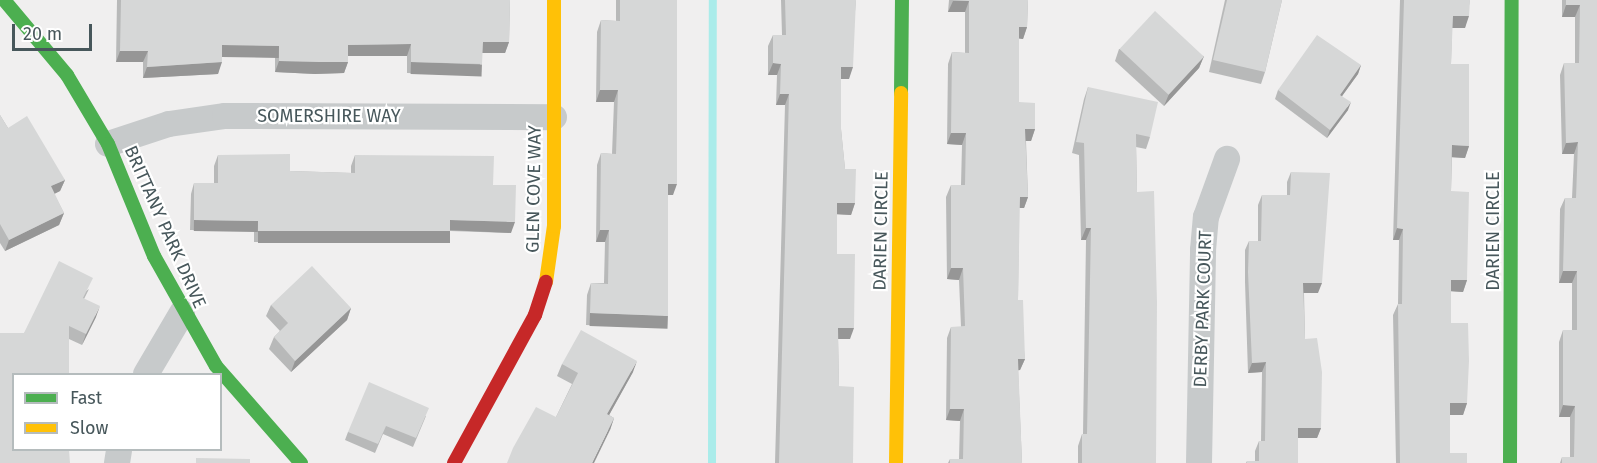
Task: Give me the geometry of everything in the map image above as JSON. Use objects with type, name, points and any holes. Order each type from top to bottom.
[{"type":"street","name":"BRITTANY PARK DRIVE","points":[[4,0],[67,75],[108,144],[182,313],[254,416],[301,463]]},
{"type":"street","name":"GLEN COVE WAY","points":[[454,463],[535,315],[546,285],[554,225],[554,0]]},
{"type":"street","name":"DARIEN CIRCLE","points":[[896,463],[902,0]]},
{"type":"street","name":"DARIEN CIRCLE","points":[[1510,463],[1512,0]]},
{"type":"street","name":"SOMERSHIRE WAY","points":[[108,144],[169,124],[225,116],[554,117]]},
{"type":"street","name":"DERBY PARK COURT","points":[[1199,463],[1203,250],[1206,217],[1227,159]]},
{"type":"street","points":[[147,373],[182,313]]},
{"type":"building","points":[[121,0],[510,0],[509,42],[483,42],[482,64],[411,62],[411,44],[348,45],[348,62],[279,61],[279,46],[222,45],[222,62],[147,67],[148,51],[120,51]]},
{"type":"building","points":[[620,0],[677,0],[677,184],[668,184],[668,316],[590,313],[591,283],[608,284],[609,230],[600,230],[601,153],[616,154],[618,90],[600,90],[601,20],[620,21]]},
{"type":"building","points":[[785,0],[856,0],[853,67],[841,67],[841,129],[845,169],[856,169],[855,203],[837,203],[837,254],[855,254],[854,328],[838,328],[839,386],[854,387],[853,463],[779,463],[789,94],[780,94],[781,64],[773,63],[773,35],[786,35]]},
{"type":"building","points":[[953,0],[1028,0],[1027,27],[1019,27],[1019,102],[1035,103],[1035,129],[1025,129],[1028,197],[1020,197],[1018,300],[1023,300],[1025,359],[1018,359],[1022,463],[950,463],[950,459],[963,459],[964,409],[950,409],[951,327],[965,326],[963,268],[951,268],[951,185],[965,185],[966,133],[951,133],[952,52],[969,53],[969,1]]},
{"type":"building","points":[[1227,0],[1282,0],[1265,72],[1213,60]]},
{"type":"building","points":[[1404,0],[1470,0],[1469,16],[1453,16],[1451,64],[1469,64],[1469,146],[1452,145],[1451,191],[1469,192],[1467,280],[1451,280],[1451,323],[1468,323],[1467,403],[1450,403],[1450,453],[1467,453],[1467,463],[1400,463],[1398,304],[1402,304],[1403,229],[1397,228]]},
{"type":"building","points":[[1566,0],[1597,0],[1597,463],[1562,463],[1562,457],[1574,457],[1575,406],[1563,405],[1563,330],[1577,330],[1577,271],[1563,271],[1565,198],[1576,198],[1578,142],[1566,143],[1564,63],[1579,63],[1580,5],[1566,5]]},
{"type":"building","points":[[1155,11],[1204,57],[1169,95],[1120,49]]},
{"type":"building","points":[[1317,35],[1361,65],[1340,95],[1351,102],[1330,130],[1278,90]]},
{"type":"building","points":[[1088,87],[1158,102],[1150,137],[1136,134],[1137,192],[1154,191],[1157,302],[1156,463],[1082,463],[1082,434],[1087,434],[1091,228],[1086,228],[1084,143],[1076,142]]},
{"type":"building","points":[[0,115],[8,128],[27,116],[65,180],[51,186],[64,213],[9,240],[0,224]]},
{"type":"building","points":[[290,154],[290,171],[355,173],[355,155],[494,156],[493,185],[516,185],[515,222],[450,220],[450,231],[258,231],[258,221],[194,220],[194,183],[218,183],[218,155]]},
{"type":"building","points":[[1291,172],[1330,173],[1322,283],[1303,283],[1305,339],[1317,338],[1322,372],[1321,428],[1298,428],[1298,463],[1247,463],[1247,461],[1259,461],[1259,441],[1265,441],[1266,362],[1252,363],[1249,241],[1261,241],[1262,195],[1290,195]]},
{"type":"building","points":[[59,261],[93,278],[83,298],[100,306],[86,334],[69,326],[69,373],[12,373],[12,451],[69,451],[70,463],[0,463],[0,333],[24,333]]},
{"type":"building","points":[[312,266],[351,308],[295,361],[274,337],[288,323],[271,305]]},
{"type":"building","points":[[581,330],[637,361],[607,414],[614,418],[592,463],[507,463],[536,407],[556,417],[578,373],[562,364]]},
{"type":"building","points":[[369,382],[429,408],[416,438],[386,426],[378,444],[348,432]]},
{"type":"building","points":[[196,458],[250,459],[250,463],[196,463]]},
{"type":"waterway","points":[[712,463],[713,0]]},
{"type":"traffic: fast","points":[[4,0],[67,75],[108,144],[154,256],[216,366],[301,463]]},
{"type":"traffic: fast","points":[[901,93],[902,0]]},
{"type":"traffic: fast","points":[[1510,463],[1512,0]]},
{"type":"traffic: slow","points":[[546,282],[554,226],[554,0]]},
{"type":"traffic: slow","points":[[896,463],[901,93]]},
{"type":"traffic: jam","points":[[454,463],[535,315],[546,282]]}]
